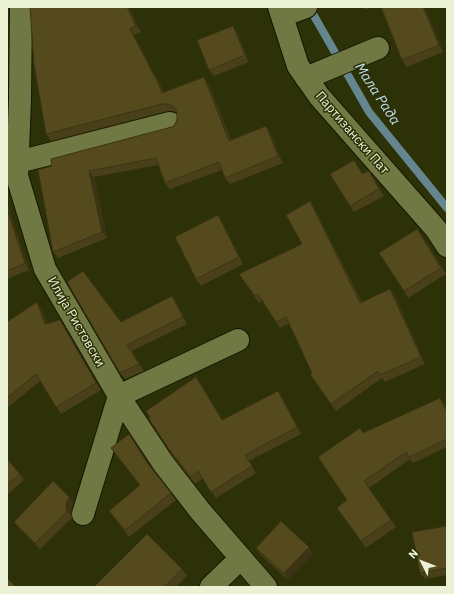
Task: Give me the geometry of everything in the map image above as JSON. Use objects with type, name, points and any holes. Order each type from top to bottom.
[{"type":"street","name":"Илија Ристовски","points":[[21,7],[20,100],[14,171],[45,269],[119,396],[163,463],[201,512],[266,587]]},
{"type":"street","name":"Партизански Пат","points":[[291,10],[298,66],[319,96],[436,229],[447,246]]},
{"type":"street","points":[[306,78],[378,48]]},
{"type":"street","points":[[14,171],[170,123]]},
{"type":"street","points":[[83,514],[119,396],[238,340]]},
{"type":"street","points":[[211,587],[241,558]]},
{"type":"building","points":[[30,7],[127,7],[136,26],[130,29],[162,93],[204,77],[229,141],[266,126],[278,156],[225,178],[219,162],[165,183],[156,158],[89,171],[102,232],[53,252],[38,170],[52,166],[51,159],[174,126],[177,120],[177,113],[175,108],[169,104],[162,104],[46,134],[34,64]]},
{"type":"building","points":[[381,7],[423,7],[439,45],[402,60]]},
{"type":"building","points":[[233,26],[245,55],[209,70],[197,40]]},
{"type":"building","points":[[354,160],[362,174],[369,171],[379,189],[350,206],[330,174]]},
{"type":"building","points":[[310,201],[360,303],[390,289],[421,357],[380,375],[378,371],[331,404],[310,374],[312,373],[286,317],[276,322],[258,294],[255,296],[239,274],[302,244],[286,215]]},
{"type":"building","points":[[7,209],[25,263],[7,271]]},
{"type":"building","points":[[218,215],[239,257],[196,279],[175,237]]},
{"type":"building","points":[[417,229],[441,268],[404,291],[379,253]]},
{"type":"building","points":[[83,271],[121,322],[172,296],[183,317],[127,345],[139,364],[120,373],[67,282]]},
{"type":"building","points":[[37,302],[45,324],[60,320],[96,383],[56,407],[36,374],[7,398],[7,322]]},
{"type":"building","points":[[196,377],[222,420],[278,391],[297,427],[245,455],[252,466],[211,492],[198,471],[191,477],[169,449],[149,419],[150,417],[146,411]]},
{"type":"building","points":[[440,398],[447,412],[447,439],[409,457],[406,452],[364,481],[391,520],[361,541],[337,508],[347,500],[318,457],[360,428],[363,433]]},
{"type":"building","points":[[129,434],[148,464],[171,493],[125,530],[109,511],[140,485],[111,448]]},
{"type":"building","points":[[7,459],[20,474],[7,484]]},
{"type":"building","points":[[53,481],[69,497],[66,504],[67,512],[35,543],[14,522]]},
{"type":"building","points":[[281,521],[309,547],[284,573],[256,548]]},
{"type":"building","points":[[447,526],[447,568],[420,573],[412,532]]},
{"type":"building","points":[[147,534],[182,569],[164,587],[94,587]]},
{"type":"building","points":[[7,578],[16,587],[7,587]]},
{"type":"waterway","name":"Мала Рада","points":[[309,7],[369,112],[447,208]]}]
